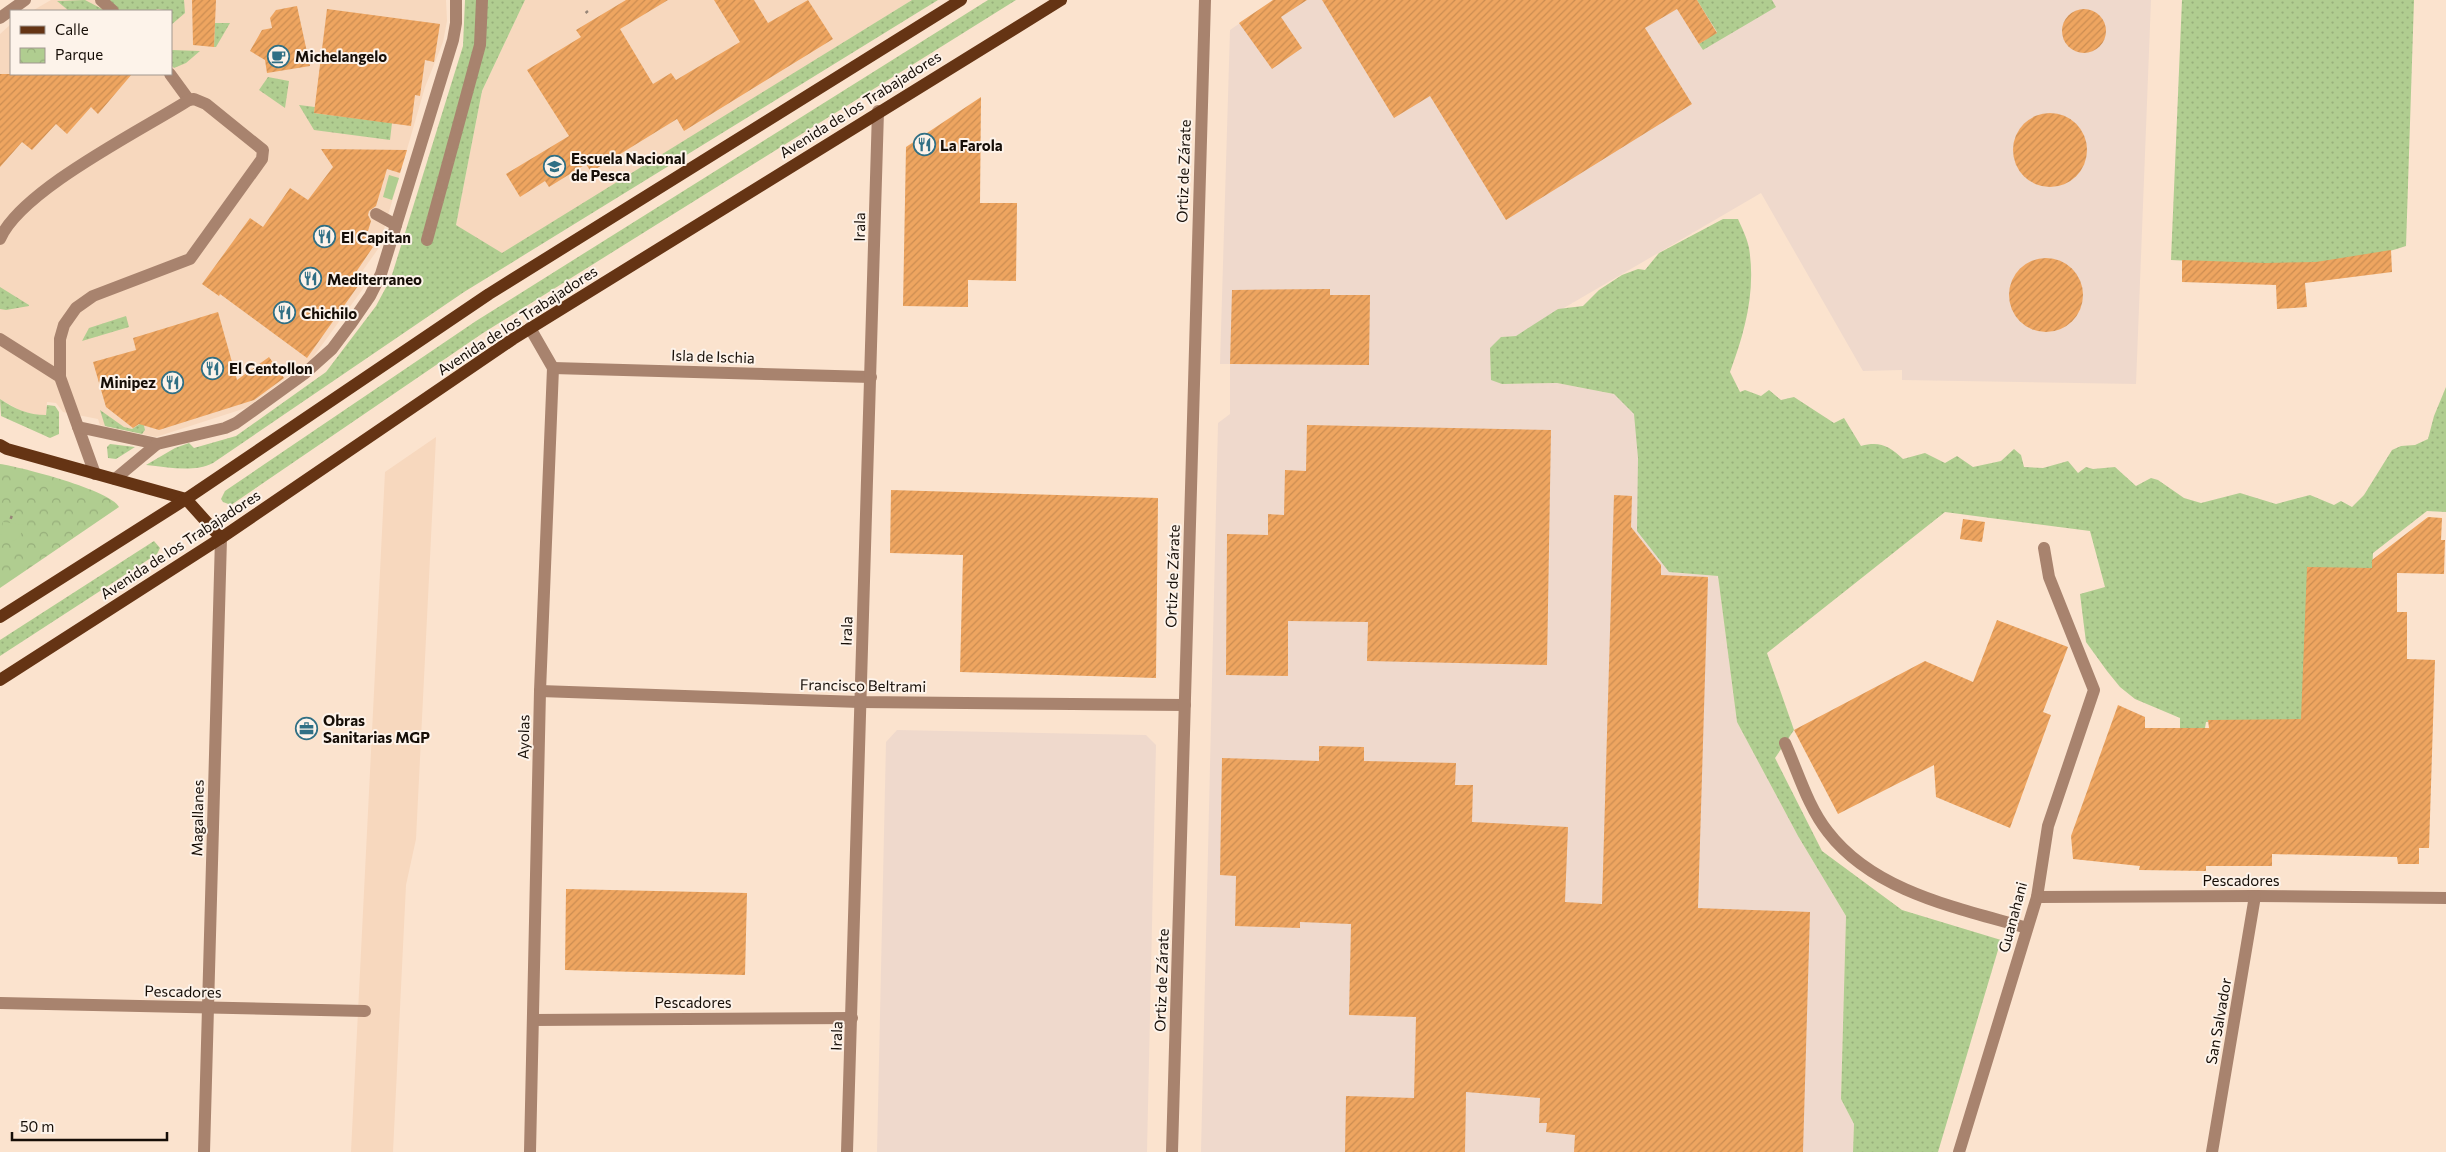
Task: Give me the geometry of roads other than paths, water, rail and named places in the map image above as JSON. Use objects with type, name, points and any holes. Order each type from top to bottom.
[{"type":"main road","points":[[0,617],[186,499],[489,294],[961,0]]},
{"type":"main road","name":"Avenida de los Trabajadores","points":[[0,680],[221,538],[530,328],[1060,0]]},
{"type":"main road","points":[[2,448],[186,499],[221,538]]},
{"type":"street","points":[[11,10],[25,0]]},
{"type":"street","points":[[95,0],[107,6]]},
{"type":"street","points":[[78,427],[157,444],[225,428],[236,423],[318,363],[350,325],[370,296],[381,274],[453,40],[456,21],[456,0]]},
{"type":"street","points":[[426,240],[480,45],[482,0]]},
{"type":"street","name":"Ortiz de Zárate","points":[[1172,1152],[1205,0]]},
{"type":"street","points":[[171,75],[189,100]]},
{"type":"street","points":[[0,239],[16,216],[47,189],[189,100],[194,99],[206,104],[261,147],[264,156],[190,259],[92,296],[76,308],[64,325],[60,339],[60,377],[94,474]]},
{"type":"street","name":"Irala","points":[[848,1152],[878,112]]},
{"type":"street","points":[[376,214],[396,225]]},
{"type":"street","points":[[530,328],[553,368]]},
{"type":"street","points":[[0,339],[60,377]]},
{"type":"street","name":"Isla de Ischia","points":[[553,368],[871,377]]},
{"type":"street","name":"Ayolas","points":[[530,1152],[540,691],[553,368]]},
{"type":"street","points":[[115,479],[157,444]]},
{"type":"street","name":"Magallanes","points":[[204,1152],[221,538]]},
{"type":"street","name":"Guanahani","points":[[1958,1152],[2037,897],[2048,826],[2094,690],[2049,577],[2044,548]]},
{"type":"street","name":"Francisco Beltrami","points":[[540,691],[860,702],[1185,705]]},
{"type":"street","points":[[1785,742],[1813,808],[1827,832],[1844,850],[1907,891],[1928,900],[2027,928]]},
{"type":"street","name":"Pescadores","points":[[2037,897],[2255,896],[2446,898]]},
{"type":"street","name":"San Salvador","points":[[2212,1152],[2255,896]]},
{"type":"street","name":"Pescadores","points":[[0,1003],[366,1011]]},
{"type":"street","name":"Pescadores","points":[[533,1020],[852,1018]]},
{"type":"place","name":"Michelangelo","points":[[279,56]]},
{"type":"place","name":"La Farola","points":[[924,145]]},
{"type":"place","name":"Escuela Nacional de Pesca","points":[[555,167]]},
{"type":"place","name":"El Capitan","points":[[325,237]]},
{"type":"place","name":"Mediterraneo","points":[[311,279]]},
{"type":"place","name":"Chichilo","points":[[285,313]]},
{"type":"place","name":"El Centollon","points":[[213,368]]},
{"type":"place","name":"Minipez","points":[[172,382]]},
{"type":"place","name":"Obras Sanitarias MGP","points":[[307,729]]}]
